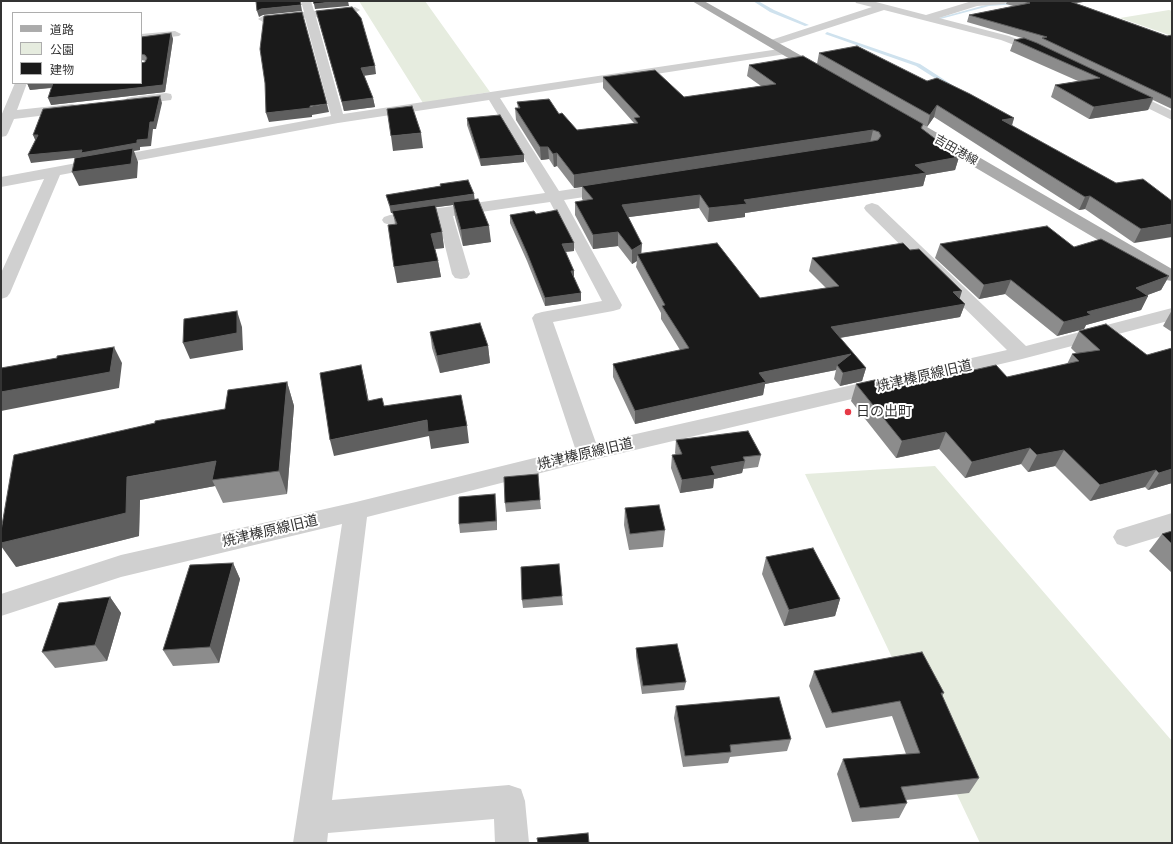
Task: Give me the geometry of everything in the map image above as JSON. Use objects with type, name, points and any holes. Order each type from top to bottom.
[{"type":"main road","points":[[697,1],[834,79]]},
{"type":"main road","name":"吉田港線","points":[[889,111],[1172,276]]},
{"type":"street","points":[[306,1],[338,119]]},
{"type":"street","points":[[860,1],[1004,38],[1051,56]]},
{"type":"street","points":[[772,43],[900,1]]},
{"type":"street","points":[[927,18],[976,3],[1004,1]]},
{"type":"street","points":[[263,19],[355,10]]},
{"type":"street","points":[[142,37],[175,34]]},
{"type":"street","points":[[1,182],[338,119],[786,51]]},
{"type":"street","points":[[1,133],[21,84]]},
{"type":"street","points":[[1111,85],[1172,116]]},
{"type":"street","points":[[492,95],[555,197],[614,305],[542,318],[588,453]]},
{"type":"street","points":[[119,102],[166,97]]},
{"type":"street","points":[[9,115],[88,106]]},
{"type":"street","points":[[1,293],[54,172]]},
{"type":"street","points":[[390,220],[626,186]]},
{"type":"street","points":[[872,208],[1022,353]]},
{"type":"street","points":[[444,212],[461,274]]},
{"type":"street","name":"焼津榛原線旧道","points":[[1,605],[121,566],[356,511],[588,453],[1022,353],[1172,314]]},
{"type":"street","points":[[356,511],[312,830],[510,801],[512,843]]},
{"type":"street","points":[[1126,537],[1172,523]]},
{"type":"green space","points":[[359,1],[425,1],[490,92],[423,103]]},
{"type":"green space","points":[[1169,10],[1172,11],[1172,36],[1120,18]]},
{"type":"green space","points":[[935,466],[1172,741],[1172,843],[980,843],[805,474]]},
{"type":"building","points":[[256,1],[300,1],[301,5],[261,9],[257,11]]},
{"type":"building","points":[[313,1],[340,1],[314,4]]},
{"type":"building","points":[[1023,1],[1069,1],[1167,36],[1172,35],[1172,99],[1042,38],[1047,37],[969,15],[1030,3]]},
{"type":"building","points":[[352,7],[361,18],[375,66],[361,68],[373,98],[342,102],[316,11]]},
{"type":"building","points":[[302,12],[327,104],[310,106],[310,108],[266,113],[265,83],[260,49],[264,16]]},
{"type":"building","points":[[171,33],[163,85],[48,98],[53,84],[142,84],[142,63],[145,62],[147,58],[142,54],[142,37]]},
{"type":"building","points":[[1024,38],[1153,98],[1094,107],[1055,85],[1100,78],[1014,40]]},
{"type":"building","points":[[857,46],[927,81],[937,78],[970,94],[1014,118],[1002,120],[1116,183],[1143,179],[1172,201],[1172,224],[1141,229],[1090,196],[1085,197],[937,105],[930,115],[819,53]]},
{"type":"building","points":[[803,56],[923,124],[921,128],[959,157],[915,165],[926,173],[744,200],[747,204],[709,208],[700,195],[622,205],[642,244],[632,250],[618,232],[593,235],[575,202],[593,199],[582,186],[873,141],[878,140],[881,136],[879,132],[873,130],[574,175],[557,153],[553,154],[548,147],[540,147],[515,108],[520,108],[517,102],[549,99],[559,114],[562,113],[577,130],[638,123],[634,118],[640,117],[603,77],[655,70],[684,97],[776,84],[749,65]]},
{"type":"building","points":[[160,96],[154,122],[150,122],[148,139],[137,140],[137,143],[81,153],[82,150],[28,155],[38,135],[33,135],[43,109]]},
{"type":"building","points":[[412,106],[421,133],[391,136],[387,109]]},
{"type":"building","points":[[500,115],[524,155],[480,159],[467,118]]},
{"type":"building","points":[[133,148],[131,164],[72,172],[75,158]]},
{"type":"building","points":[[468,180],[474,194],[390,206],[386,195],[441,186],[440,184]]},
{"type":"building","points":[[478,199],[489,226],[461,230],[453,202]]},
{"type":"building","points":[[435,205],[442,232],[431,234],[438,261],[394,267],[388,225],[397,224],[392,211]]},
{"type":"building","points":[[557,210],[574,243],[562,244],[574,271],[571,271],[581,293],[545,298],[510,215],[534,211],[536,214]]},
{"type":"building","points":[[1047,226],[1074,247],[1101,239],[1169,276],[1136,288],[1148,296],[1087,312],[1091,315],[1064,322],[1011,280],[984,285],[940,244]]},
{"type":"building","points":[[717,243],[760,298],[839,286],[812,258],[903,243],[910,250],[919,249],[962,291],[953,292],[965,304],[831,327],[866,368],[843,373],[837,365],[851,354],[759,373],[766,382],[635,411],[613,364],[689,348],[662,306],[665,305],[637,254]]},
{"type":"building","points":[[237,311],[237,333],[183,343],[184,319]]},
{"type":"building","points":[[480,323],[488,346],[437,356],[430,332]]},
{"type":"building","points":[[1106,324],[1147,355],[1172,348],[1172,469],[1159,473],[1156,470],[1100,485],[1064,450],[1037,455],[1030,448],[972,462],[946,432],[902,441],[856,384],[879,379],[886,387],[996,365],[1007,377],[1079,361],[1072,354],[1100,350],[1079,331]]},
{"type":"building","points":[[114,347],[110,372],[1,392],[1,368],[57,358],[57,356]]},
{"type":"building","points":[[361,365],[368,401],[382,398],[384,406],[461,395],[467,426],[428,432],[427,420],[330,440],[320,373]]},
{"type":"building","points":[[287,382],[279,471],[212,480],[216,461],[127,477],[126,513],[1,543],[1,531],[14,455],[155,423],[155,421],[225,409],[228,390]]},
{"type":"building","points":[[748,431],[761,455],[743,457],[745,461],[711,467],[715,475],[682,480],[672,455],[682,454],[676,440]]},
{"type":"building","points":[[538,474],[540,500],[505,503],[504,477]]},
{"type":"building","points":[[495,494],[496,521],[459,524],[459,497]]},
{"type":"building","points":[[659,505],[665,530],[630,534],[625,508]]},
{"type":"building","points":[[1172,531],[1172,544],[1162,534]]},
{"type":"building","points":[[813,548],[840,599],[789,610],[766,557]]},
{"type":"building","points":[[233,563],[210,647],[163,650],[190,565]]},
{"type":"building","points":[[559,564],[562,596],[522,600],[521,567]]},
{"type":"building","points":[[110,597],[95,645],[42,652],[59,603]]},
{"type":"building","points":[[677,644],[686,682],[643,686],[636,648]]},
{"type":"building","points":[[922,652],[944,693],[941,693],[979,778],[901,787],[907,803],[860,808],[843,759],[920,753],[900,701],[832,713],[814,671]]},
{"type":"building","points":[[779,697],[791,739],[730,745],[731,752],[685,756],[676,706]]},
{"type":"building","points":[[588,833],[589,843],[538,843],[537,838]]},
{"type":"waterway","points":[[755,1],[772,11],[807,25]]},
{"type":"waterway","points":[[933,20],[989,5],[1017,3]]},
{"type":"waterway","points":[[827,33],[918,65],[954,88]]},
{"type":"place","name":"日の出町","points":[[848,412]]}]
